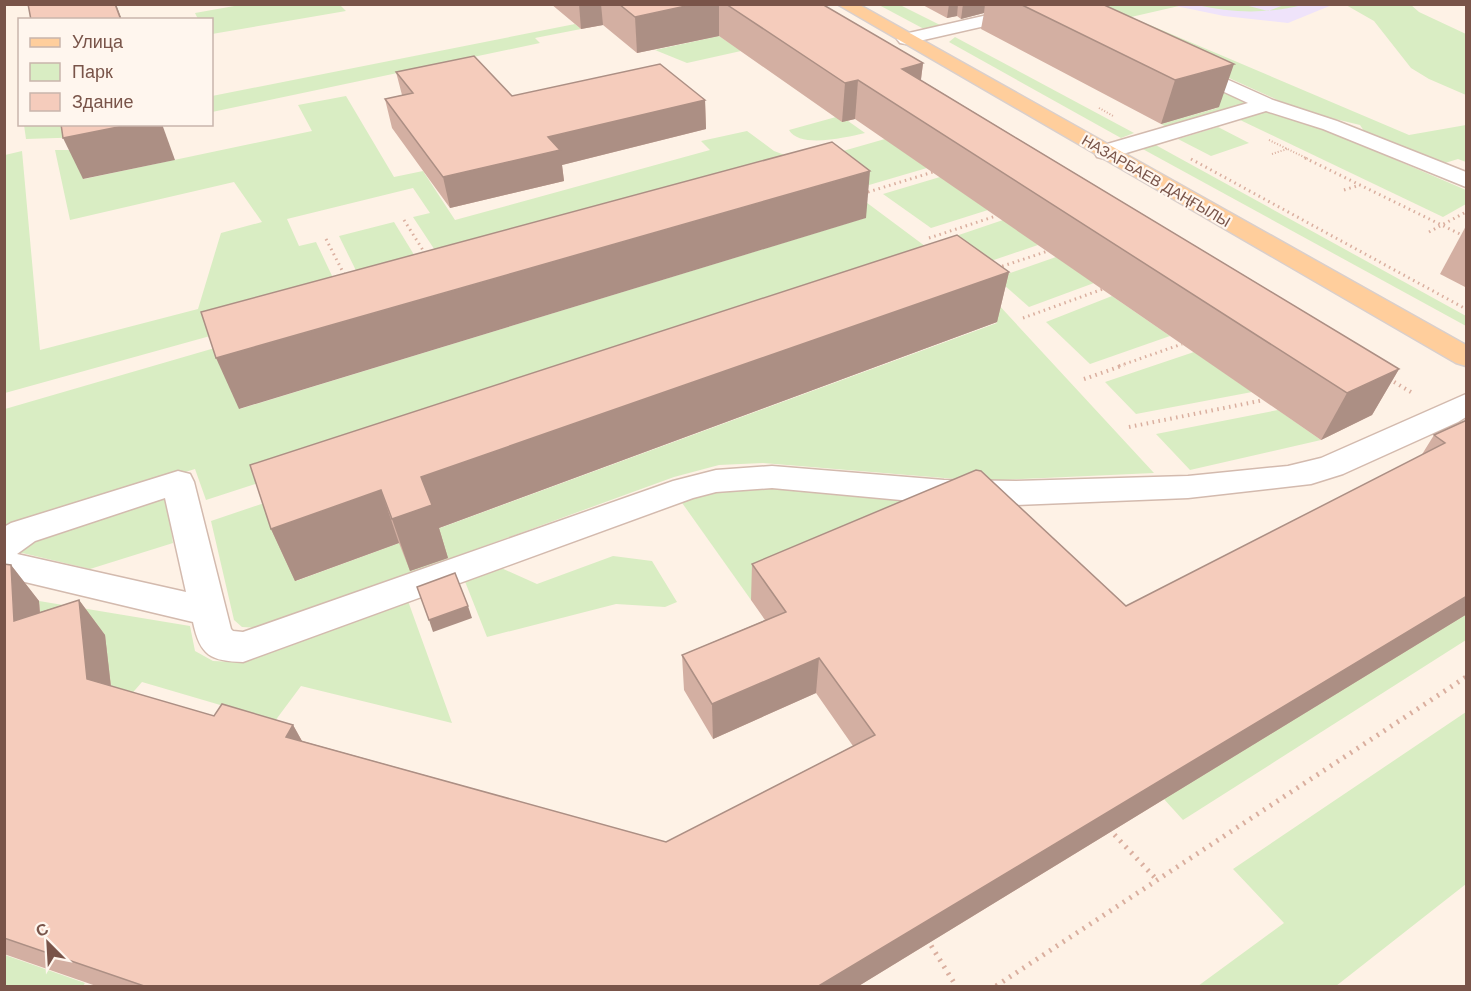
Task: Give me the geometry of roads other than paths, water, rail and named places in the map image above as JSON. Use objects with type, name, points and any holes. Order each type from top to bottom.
[{"type":"main road","name":"НАЗАРБАЕВ ДАҢҒЫЛЫ","points":[[845,4],[1467,357]]},
{"type":"lane","points":[[906,39],[1045,7]]},
{"type":"lane","points":[[1168,58],[1266,104],[1330,125],[1467,180]]},
{"type":"lane","points":[[1105,152],[1266,104]]},
{"type":"lane","points":[[4,545],[23,532],[178,482],[214,634],[223,646],[243,647],[656,499],[716,481],[772,477],[944,492],[1016,493],[1188,487],[1311,473],[1457,409]]},
{"type":"lane","points":[[4,564],[210,612]]}]
